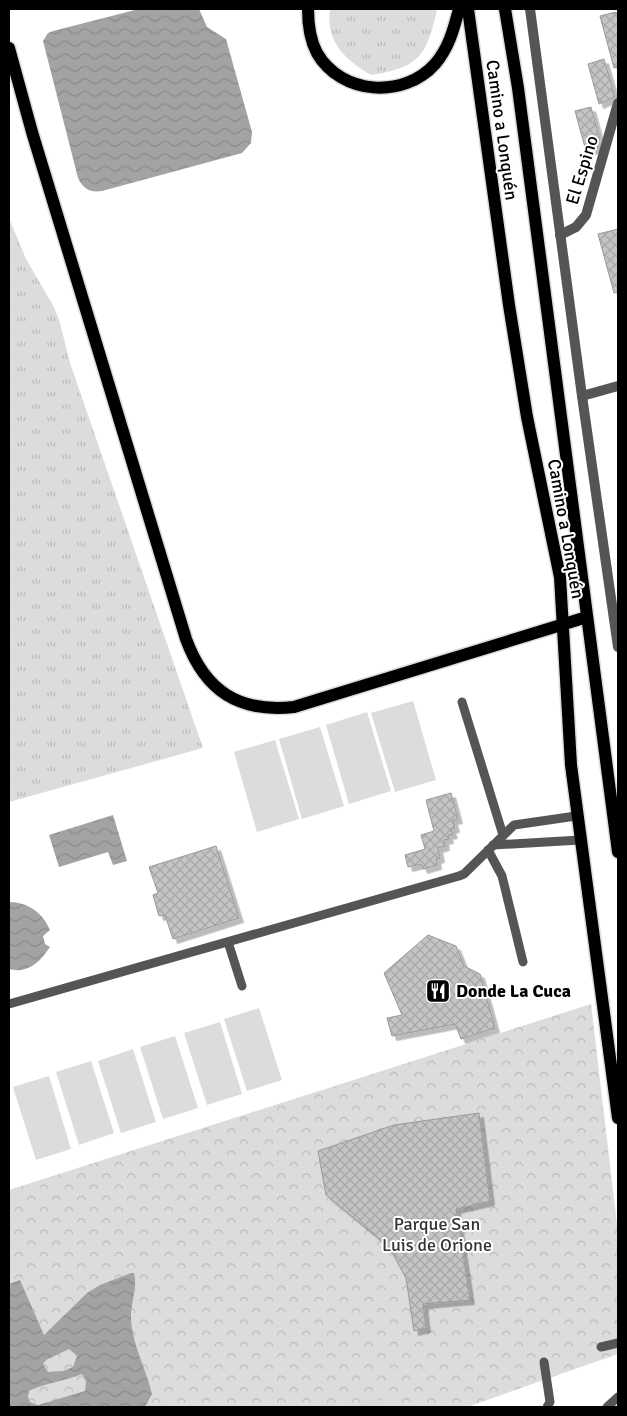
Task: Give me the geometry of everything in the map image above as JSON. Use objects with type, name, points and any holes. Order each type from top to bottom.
[{"type":"main road","points":[[308,9],[312,42],[322,61],[338,76],[351,82],[379,88],[404,85],[416,80],[434,64],[451,36],[459,9]]},
{"type":"main road","name":"Camino a Lonquén","points":[[468,9],[508,305],[527,417],[560,577],[564,623],[567,713],[576,816],[618,1118]]},
{"type":"main road","name":"Camino a Lonquén","points":[[505,9],[518,88],[618,852]]},
{"type":"main road","points":[[9,48],[32,132],[186,639],[197,664],[214,685],[233,699],[255,708],[294,707],[564,623],[588,618]]},
{"type":"street","name":"Camino a Lonquén","points":[[530,9],[618,646]]},
{"type":"street","name":"El Espino","points":[[560,235],[576,227],[586,215],[618,103]]},
{"type":"street","points":[[582,396],[618,386]]},
{"type":"lane","points":[[462,702],[502,834]]},
{"type":"lane","points":[[9,1004],[459,876],[491,847],[502,834],[514,825],[576,816]]},
{"type":"lane","points":[[491,847],[580,840]]},
{"type":"lane","points":[[491,847],[502,876],[523,962]]},
{"type":"lane","points":[[228,942],[242,986]]},
{"type":"lane","points":[[601,1347],[618,1343]]},
{"type":"lane","points":[[544,1362],[550,1402],[547,1407]]},
{"type":"lane","points":[[607,1407],[618,1397]]},
{"type":"green space","points":[[330,9],[437,10],[429,38],[418,57],[400,68],[371,75],[345,56],[334,40],[329,20]]},
{"type":"green space","points":[[9,218],[26,259],[54,307],[60,323],[70,363],[203,748],[9,802]]},
{"type":"green space","points":[[413,701],[436,780],[395,792],[371,713]]},
{"type":"green space","points":[[367,712],[391,791],[349,804],[326,725]]},
{"type":"green space","points":[[320,727],[344,806],[302,819],[279,739]]},
{"type":"green space","points":[[275,740],[299,819],[257,832],[234,752]]},
{"type":"green space","name":"Parque San Luis de Orione","points":[[591,1004],[618,1233],[618,1354],[467,1407],[9,1407],[9,1190]]},
{"type":"green space","points":[[259,1008],[282,1080],[247,1091],[224,1019]]},
{"type":"green space","points":[[220,1022],[242,1094],[207,1105],[184,1033]]},
{"type":"green space","points":[[175,1036],[198,1108],[163,1119],[140,1047]]},
{"type":"green space","points":[[133,1049],[156,1122],[121,1133],[98,1061]]},
{"type":"green space","points":[[91,1061],[114,1133],[79,1145],[56,1072]]},
{"type":"green space","points":[[49,1076],[71,1149],[36,1160],[13,1087]]},
{"type":"green space","points":[[395,1395],[399,1407],[358,1407]]},
{"type":"water","points":[[139,9],[199,9],[207,27],[226,39],[252,132],[251,143],[242,153],[102,191],[91,191],[82,185],[78,178],[43,41],[48,33],[53,31]]},
{"type":"water","points":[[113,815],[127,861],[113,865],[108,852],[59,867],[49,835]]},
{"type":"water","points":[[9,902],[22,904],[34,910],[43,918],[50,930],[43,936],[45,944],[50,947],[38,962],[22,970],[9,969]]},
{"type":"water","points":[[134,1273],[135,1284],[131,1314],[132,1330],[152,1394],[145,1407],[9,1407],[9,1284],[20,1280],[44,1335],[87,1293],[100,1285]],"holes":[[[69,1349],[77,1356],[73,1367],[63,1371],[48,1372],[43,1364],[46,1360]],[[82,1374],[86,1380],[85,1391],[38,1405],[30,1402],[28,1397],[29,1391]]]},
{"type":"building","points":[[616,12],[618,19],[618,67],[614,68],[600,16]]},
{"type":"building","points":[[604,59],[615,97],[599,104],[588,64]]},
{"type":"building","points":[[591,107],[600,140],[598,148],[586,151],[575,111]]},
{"type":"building","points":[[618,229],[618,292],[614,293],[598,234]]},
{"type":"building","points":[[451,793],[458,819],[453,820],[455,828],[451,829],[453,834],[448,835],[449,839],[444,840],[445,846],[438,848],[440,858],[436,859],[437,865],[423,869],[421,864],[408,867],[405,855],[425,849],[421,835],[434,831],[426,800]]},
{"type":"building","points":[[216,846],[239,918],[173,939],[165,915],[159,916],[153,895],[158,893],[149,867]]},
{"type":"building","name":"Donde La Cuca","points":[[428,935],[456,946],[464,966],[480,974],[495,1028],[461,1039],[455,1024],[392,1036],[387,1018],[402,1015],[384,973]]},
{"type":"building","points":[[479,1113],[490,1201],[456,1209],[470,1300],[423,1304],[426,1328],[414,1331],[406,1278],[389,1247],[326,1195],[318,1151],[394,1125]]},
{"type":"place","name":"Donde La Cuca","points":[[438,991]]}]
